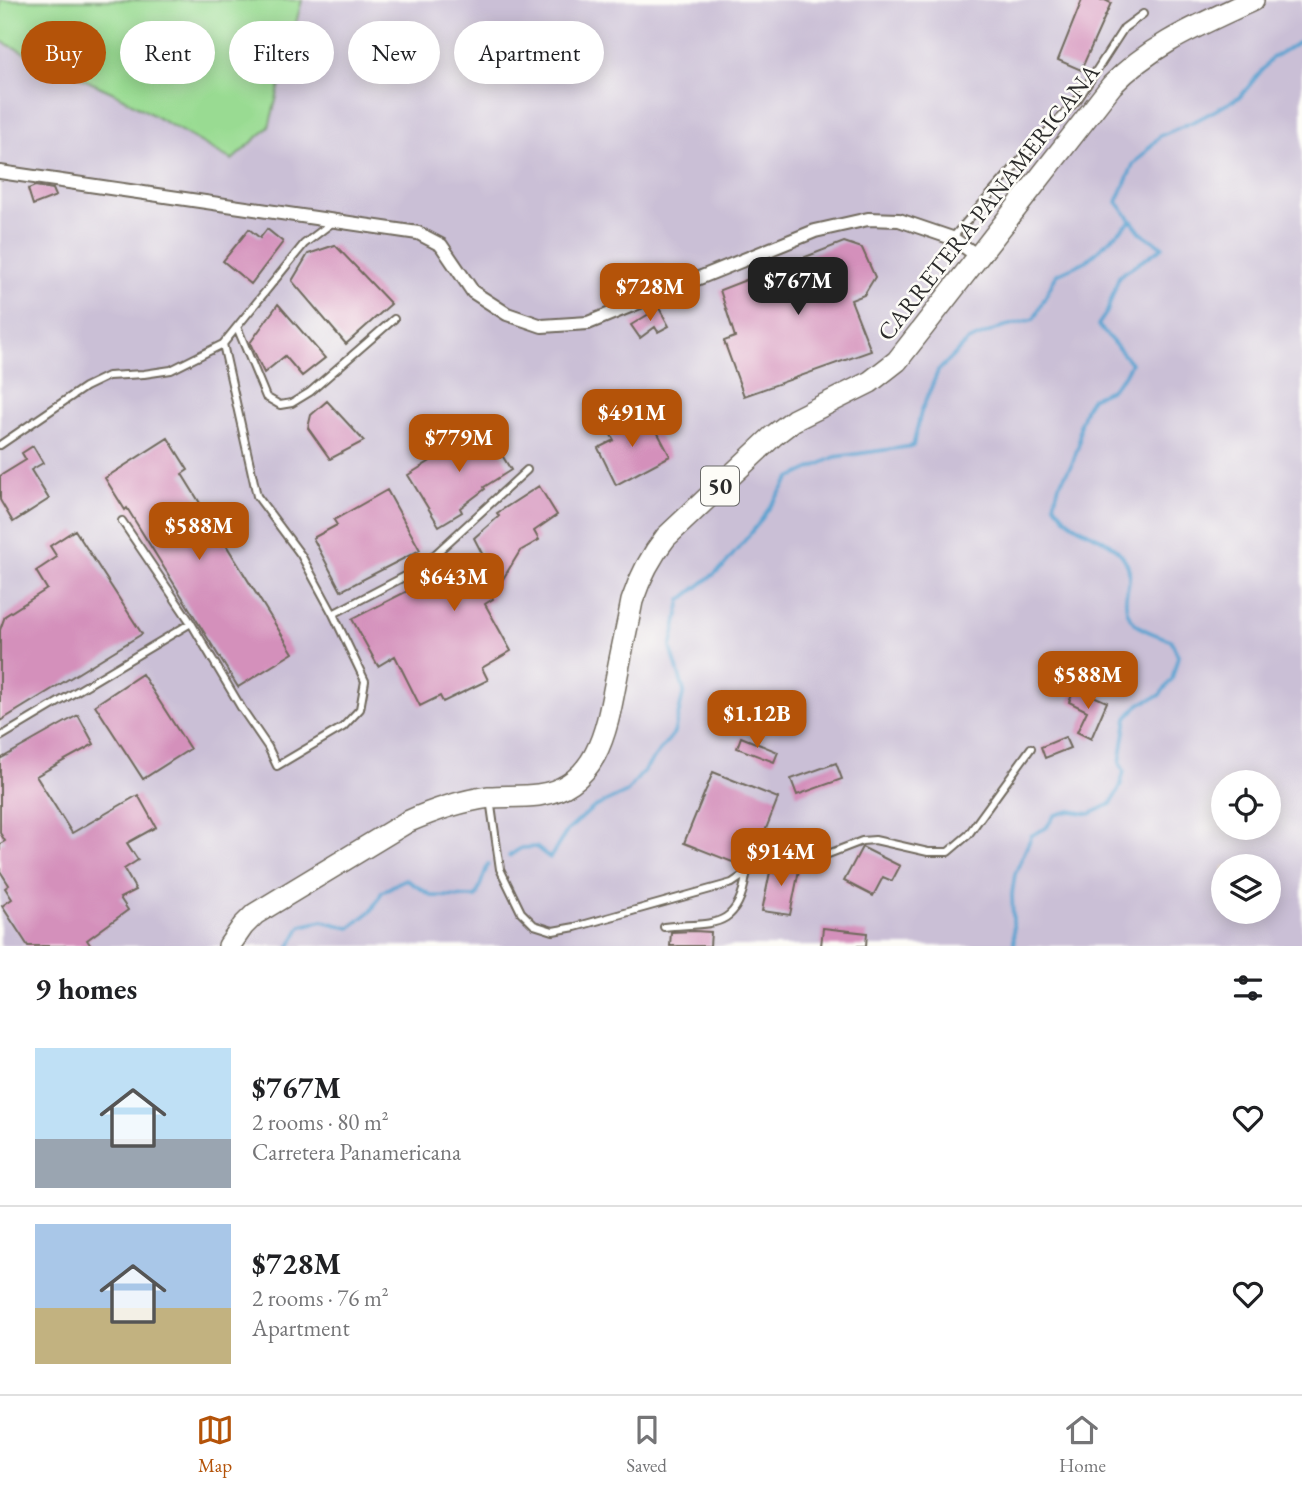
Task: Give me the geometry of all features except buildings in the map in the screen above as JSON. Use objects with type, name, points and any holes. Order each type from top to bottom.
[{"type":"highway","name":"CARRETERA PANAMERICANA","points":[[229,946],[243,926],[255,915],[407,822],[443,807],[489,797],[540,795],[553,791],[567,784],[591,763],[599,750],[608,722],[632,601],[653,554],[678,525],[773,436],[811,410],[870,382],[897,361],[1112,85],[1126,72],[1146,54],[1173,38],[1253,0]]},
{"type":"street","points":[[0,172],[418,233],[441,245],[474,292],[507,314],[542,326],[588,323],[816,231],[868,219],[899,220],[952,238],[979,257]]},
{"type":"lane","points":[[952,238],[1078,99],[1124,28],[1143,13]]},
{"type":"lane","points":[[1,445],[85,387],[108,376],[171,370],[223,344],[303,244],[334,221]]},
{"type":"lane","points":[[237,327],[266,397],[280,405],[292,403],[310,392],[394,319]]},
{"type":"lane","points":[[122,521],[191,623],[277,766],[343,727],[360,709],[365,681],[333,614],[301,555],[257,496],[223,344]]},
{"type":"lane","points":[[333,614],[419,569],[527,470]]},
{"type":"lane","points":[[0,737],[191,623]]},
{"type":"lane","points":[[489,797],[500,869],[521,912],[534,925],[553,931],[732,883],[775,854],[810,861],[862,841],[876,840],[928,852],[948,852],[968,835],[1031,748]]},
{"type":"lane","points":[[664,927],[723,921],[737,908],[743,896],[746,876]]},
{"type":"shaded area","points":[[302,0],[1302,0],[1302,946],[0,946],[0,41],[21,51],[21,84],[94,84],[114,93],[269,127],[280,84],[334,84],[334,21],[297,21]]},
{"type":"green space","points":[[0,0],[302,0],[297,21],[229,21],[229,84],[280,84],[269,127],[232,160],[94,84],[106,84],[106,21],[21,21],[21,51],[0,41]]},
{"type":"waterway","points":[[1014,946],[1012,894],[1015,874],[1032,835],[1046,828],[1055,815],[1070,811],[1090,814],[1111,804],[1120,787],[1124,771],[1120,763],[1127,718],[1139,704],[1159,696],[1172,679],[1178,656],[1171,640],[1144,630],[1127,612],[1129,572],[1120,553],[1108,543],[1070,522],[1054,504],[1059,485],[1072,464],[1079,444],[1080,424],[1086,407],[1092,398],[1110,390],[1124,376],[1131,363],[1098,325],[1107,312],[1119,276],[1163,247],[1141,233],[1117,202],[1133,165],[1160,136],[1240,97],[1272,58],[1302,40]]},
{"type":"waterway","points":[[509,856],[521,848],[536,847],[550,858],[567,831],[593,808],[627,792],[674,733],[684,691],[671,648],[681,600],[723,567],[759,523],[790,478],[835,457],[913,446],[921,412],[938,371],[968,341],[1002,327],[1034,319],[1057,274],[1086,261],[1131,221]]},
{"type":"waterway","points":[[290,946],[301,926],[323,921],[350,928],[372,910],[382,892],[405,879],[432,896],[476,897],[488,864]]}]
